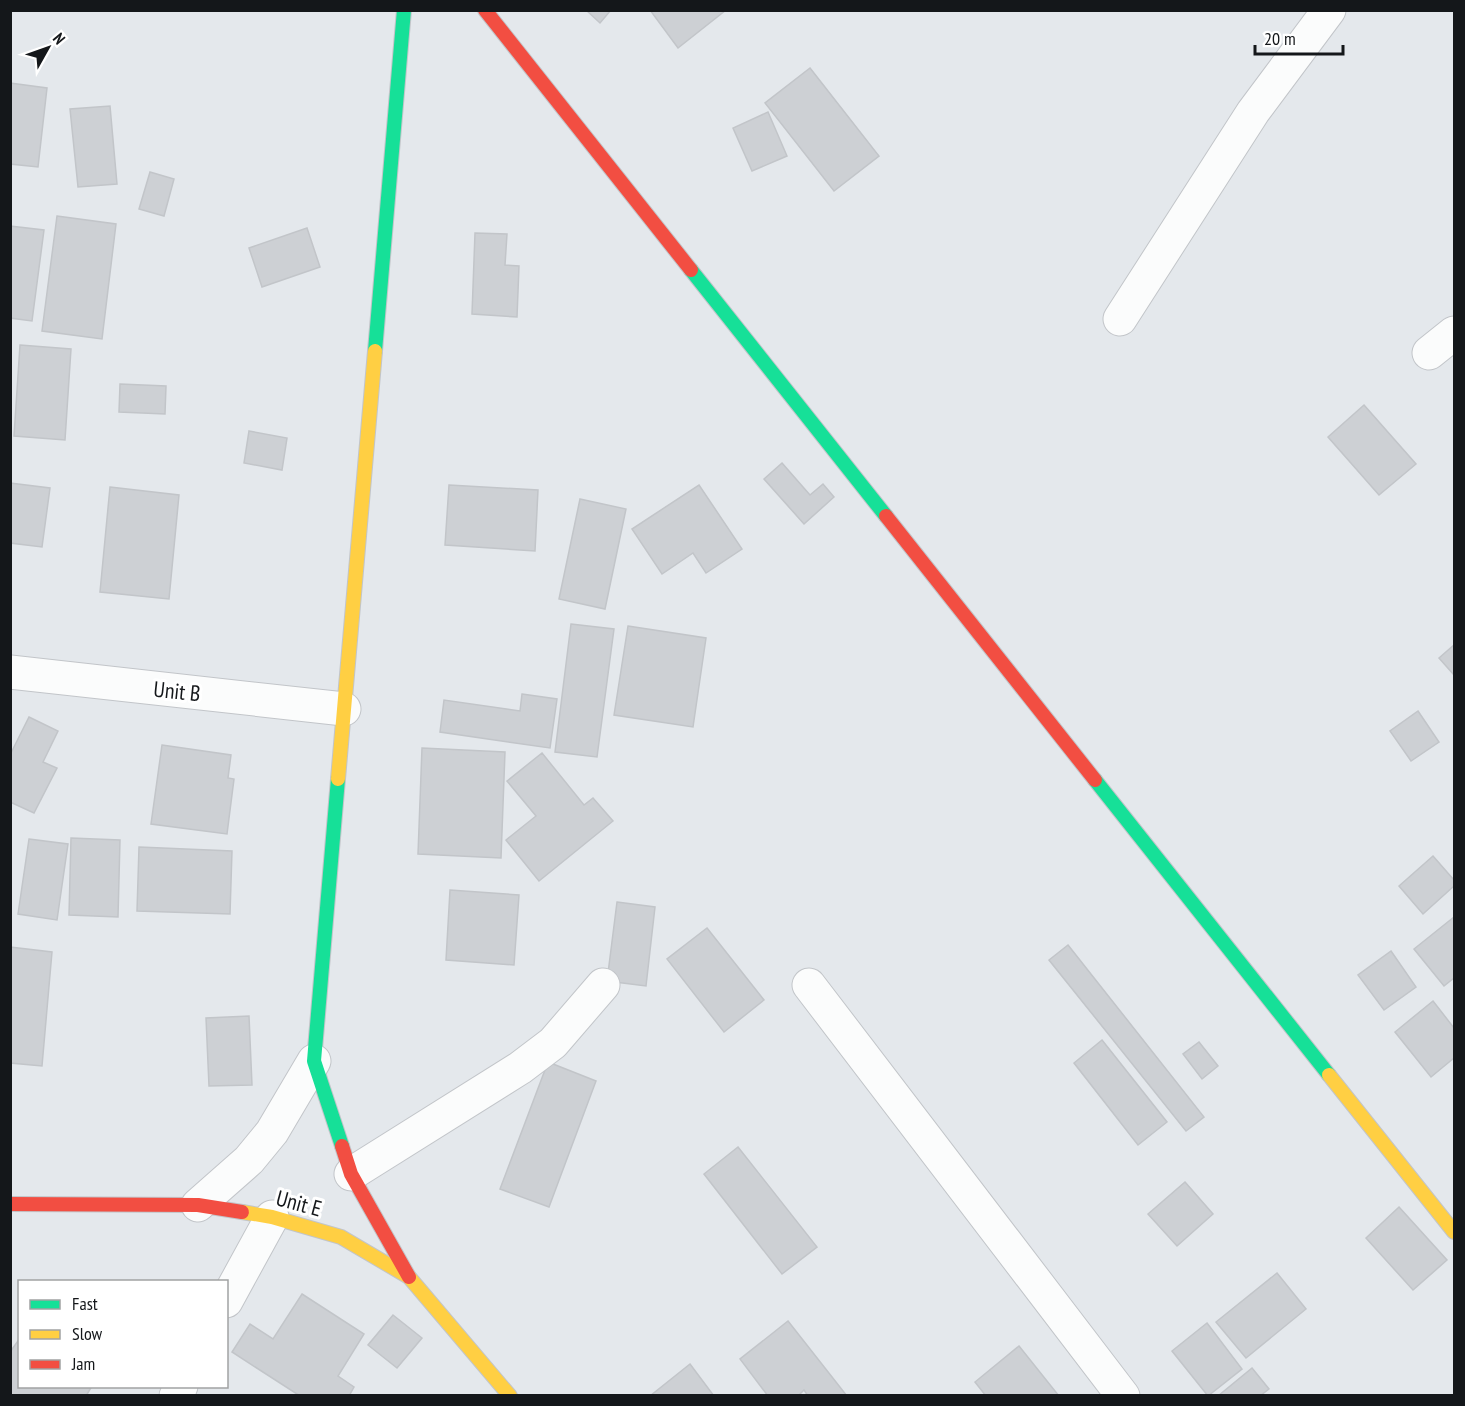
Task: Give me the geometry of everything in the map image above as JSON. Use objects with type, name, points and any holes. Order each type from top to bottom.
[{"type":"street","points":[[404,10],[314,1061],[351,1174],[410,1277]]},
{"type":"street","points":[[485,10],[1455,1232]]},
{"type":"street","points":[[1120,319],[1253,112],[1329,10]]},
{"type":"street","points":[[1429,353],[1455,333]]},
{"type":"street","name":"Unit B","points":[[10,672],[344,710]]},
{"type":"street","points":[[808,984],[1122,1395]]},
{"type":"street","points":[[351,1174],[519,1068],[553,1043],[603,985]]},
{"type":"street","points":[[198,1205],[249,1160],[272,1132],[314,1061]]},
{"type":"street","name":"Unit E","points":[[10,1204],[198,1205],[272,1216],[341,1237],[410,1277],[510,1395]]},
{"type":"street","points":[[228,1297],[272,1216]]},
{"type":"building","points":[[586,10],[611,10],[600,23]]},
{"type":"building","points":[[650,10],[726,10],[678,48]]},
{"type":"building","points":[[810,68],[879,156],[834,191],[765,103]]},
{"type":"building","points":[[10,83],[47,88],[38,167],[10,164]]},
{"type":"building","points":[[110,106],[117,184],[78,187],[70,109]]},
{"type":"building","points":[[768,112],[787,156],[752,171],[733,128]]},
{"type":"building","points":[[150,172],[174,179],[164,216],[139,209]]},
{"type":"building","points":[[57,216],[116,224],[102,339],[42,331]]},
{"type":"building","points":[[10,226],[44,230],[32,321],[10,318]]},
{"type":"building","points":[[307,228],[320,267],[262,287],[249,248]]},
{"type":"building","points":[[475,233],[507,234],[505,265],[519,266],[517,317],[472,314]]},
{"type":"building","points":[[20,345],[71,349],[65,440],[14,436]]},
{"type":"building","points":[[120,384],[166,386],[165,414],[119,412]]},
{"type":"building","points":[[1364,405],[1416,464],[1379,495],[1328,437]]},
{"type":"building","points":[[249,431],[287,438],[282,470],[244,463]]},
{"type":"building","points":[[782,463],[810,495],[823,484],[834,497],[804,524],[764,479]]},
{"type":"building","points":[[10,483],[50,488],[42,547],[10,543]]},
{"type":"building","points":[[449,485],[538,490],[535,551],[445,545]]},
{"type":"building","points":[[699,485],[742,549],[706,573],[693,553],[662,574],[632,529]]},
{"type":"building","points":[[110,487],[179,495],[169,599],[100,592]]},
{"type":"building","points":[[580,499],[626,509],[605,609],[559,599]]},
{"type":"building","points":[[571,624],[614,629],[597,757],[555,752]]},
{"type":"building","points":[[628,626],[706,638],[693,727],[614,715]]},
{"type":"building","points":[[1454,645],[1454,675],[1439,658]]},
{"type":"building","points":[[522,694],[557,699],[550,748],[440,732],[444,700],[520,711]]},
{"type":"building","points":[[1418,711],[1439,742],[1411,761],[1390,731]]},
{"type":"building","points":[[29,717],[58,731],[43,762],[57,768],[34,813],[10,802],[10,755]]},
{"type":"building","points":[[162,745],[231,755],[228,778],[234,779],[227,834],[151,824]]},
{"type":"building","points":[[422,748],[505,752],[501,858],[418,854]]},
{"type":"building","points":[[542,753],[584,805],[593,798],[613,821],[539,881],[506,840],[536,816],[507,781]]},
{"type":"building","points":[[71,838],[120,840],[118,917],[69,915]]},
{"type":"building","points":[[29,839],[68,844],[57,920],[18,914]]},
{"type":"building","points":[[139,847],[232,851],[230,914],[137,911]]},
{"type":"building","points":[[1433,856],[1454,880],[1454,886],[1423,914],[1399,886]]},
{"type":"building","points":[[450,890],[519,895],[514,965],[446,960]]},
{"type":"building","points":[[617,902],[655,907],[646,986],[607,981]]},
{"type":"building","points":[[1454,917],[1454,978],[1444,986],[1414,949]]},
{"type":"building","points":[[707,928],[764,1000],[724,1032],[667,959]]},
{"type":"building","points":[[1068,945],[1204,1117],[1186,1131],[1049,960]]},
{"type":"building","points":[[10,947],[52,952],[42,1066],[10,1063]]},
{"type":"building","points":[[1391,951],[1416,987],[1384,1010],[1358,975]]},
{"type":"building","points":[[1433,1001],[1454,1028],[1454,1058],[1431,1077],[1395,1032]]},
{"type":"building","points":[[249,1016],[252,1085],[209,1086],[206,1018]]},
{"type":"building","points":[[1102,1040],[1167,1122],[1138,1145],[1074,1063]]},
{"type":"building","points":[[1199,1042],[1218,1066],[1202,1079],[1183,1054]]},
{"type":"building","points":[[548,1062],[596,1081],[549,1207],[500,1189]]},
{"type":"building","points":[[738,1147],[817,1247],[782,1274],[704,1174]]},
{"type":"building","points":[[1185,1182],[1213,1214],[1177,1246],[1148,1214]]},
{"type":"building","points":[[1399,1207],[1447,1260],[1413,1290],[1366,1238]]},
{"type":"building","points":[[1277,1273],[1306,1309],[1246,1358],[1216,1322]]},
{"type":"building","points":[[302,1294],[364,1334],[338,1376],[354,1387],[349,1396],[300,1396],[232,1352],[250,1324],[273,1339]]},
{"type":"building","points":[[393,1315],[422,1338],[397,1368],[368,1345]]},
{"type":"building","points":[[788,1321],[847,1396],[808,1396],[804,1390],[798,1396],[768,1396],[740,1359]]},
{"type":"building","points":[[1207,1323],[1242,1369],[1208,1396],[1172,1351]]},
{"type":"building","points":[[18,1341],[18,1388],[91,1388],[86,1396],[10,1396],[10,1352]]},
{"type":"building","points":[[1019,1346],[1059,1396],[986,1396],[975,1382]]},
{"type":"building","points":[[690,1364],[714,1396],[650,1396]]},
{"type":"building","points":[[1252,1368],[1269,1389],[1260,1396],[1218,1396]]},
{"type":"traffic: fast","points":[[375,351],[404,10]]},
{"type":"traffic: fast","points":[[691,270],[886,516]]},
{"type":"traffic: fast","points":[[338,779],[314,1061],[342,1146]]},
{"type":"traffic: fast","points":[[1095,780],[1329,1075]]},
{"type":"traffic: slow","points":[[338,779],[375,351]]},
{"type":"traffic: slow","points":[[1329,1075],[1454,1232]]},
{"type":"traffic: slow","points":[[242,1212],[272,1217],[341,1237],[409,1277],[510,1396]]},
{"type":"traffic: jam","points":[[485,10],[691,270]]},
{"type":"traffic: jam","points":[[886,516],[1095,780]]},
{"type":"traffic: jam","points":[[342,1146],[351,1174],[409,1277]]},
{"type":"traffic: jam","points":[[10,1204],[198,1205],[242,1212]]}]
